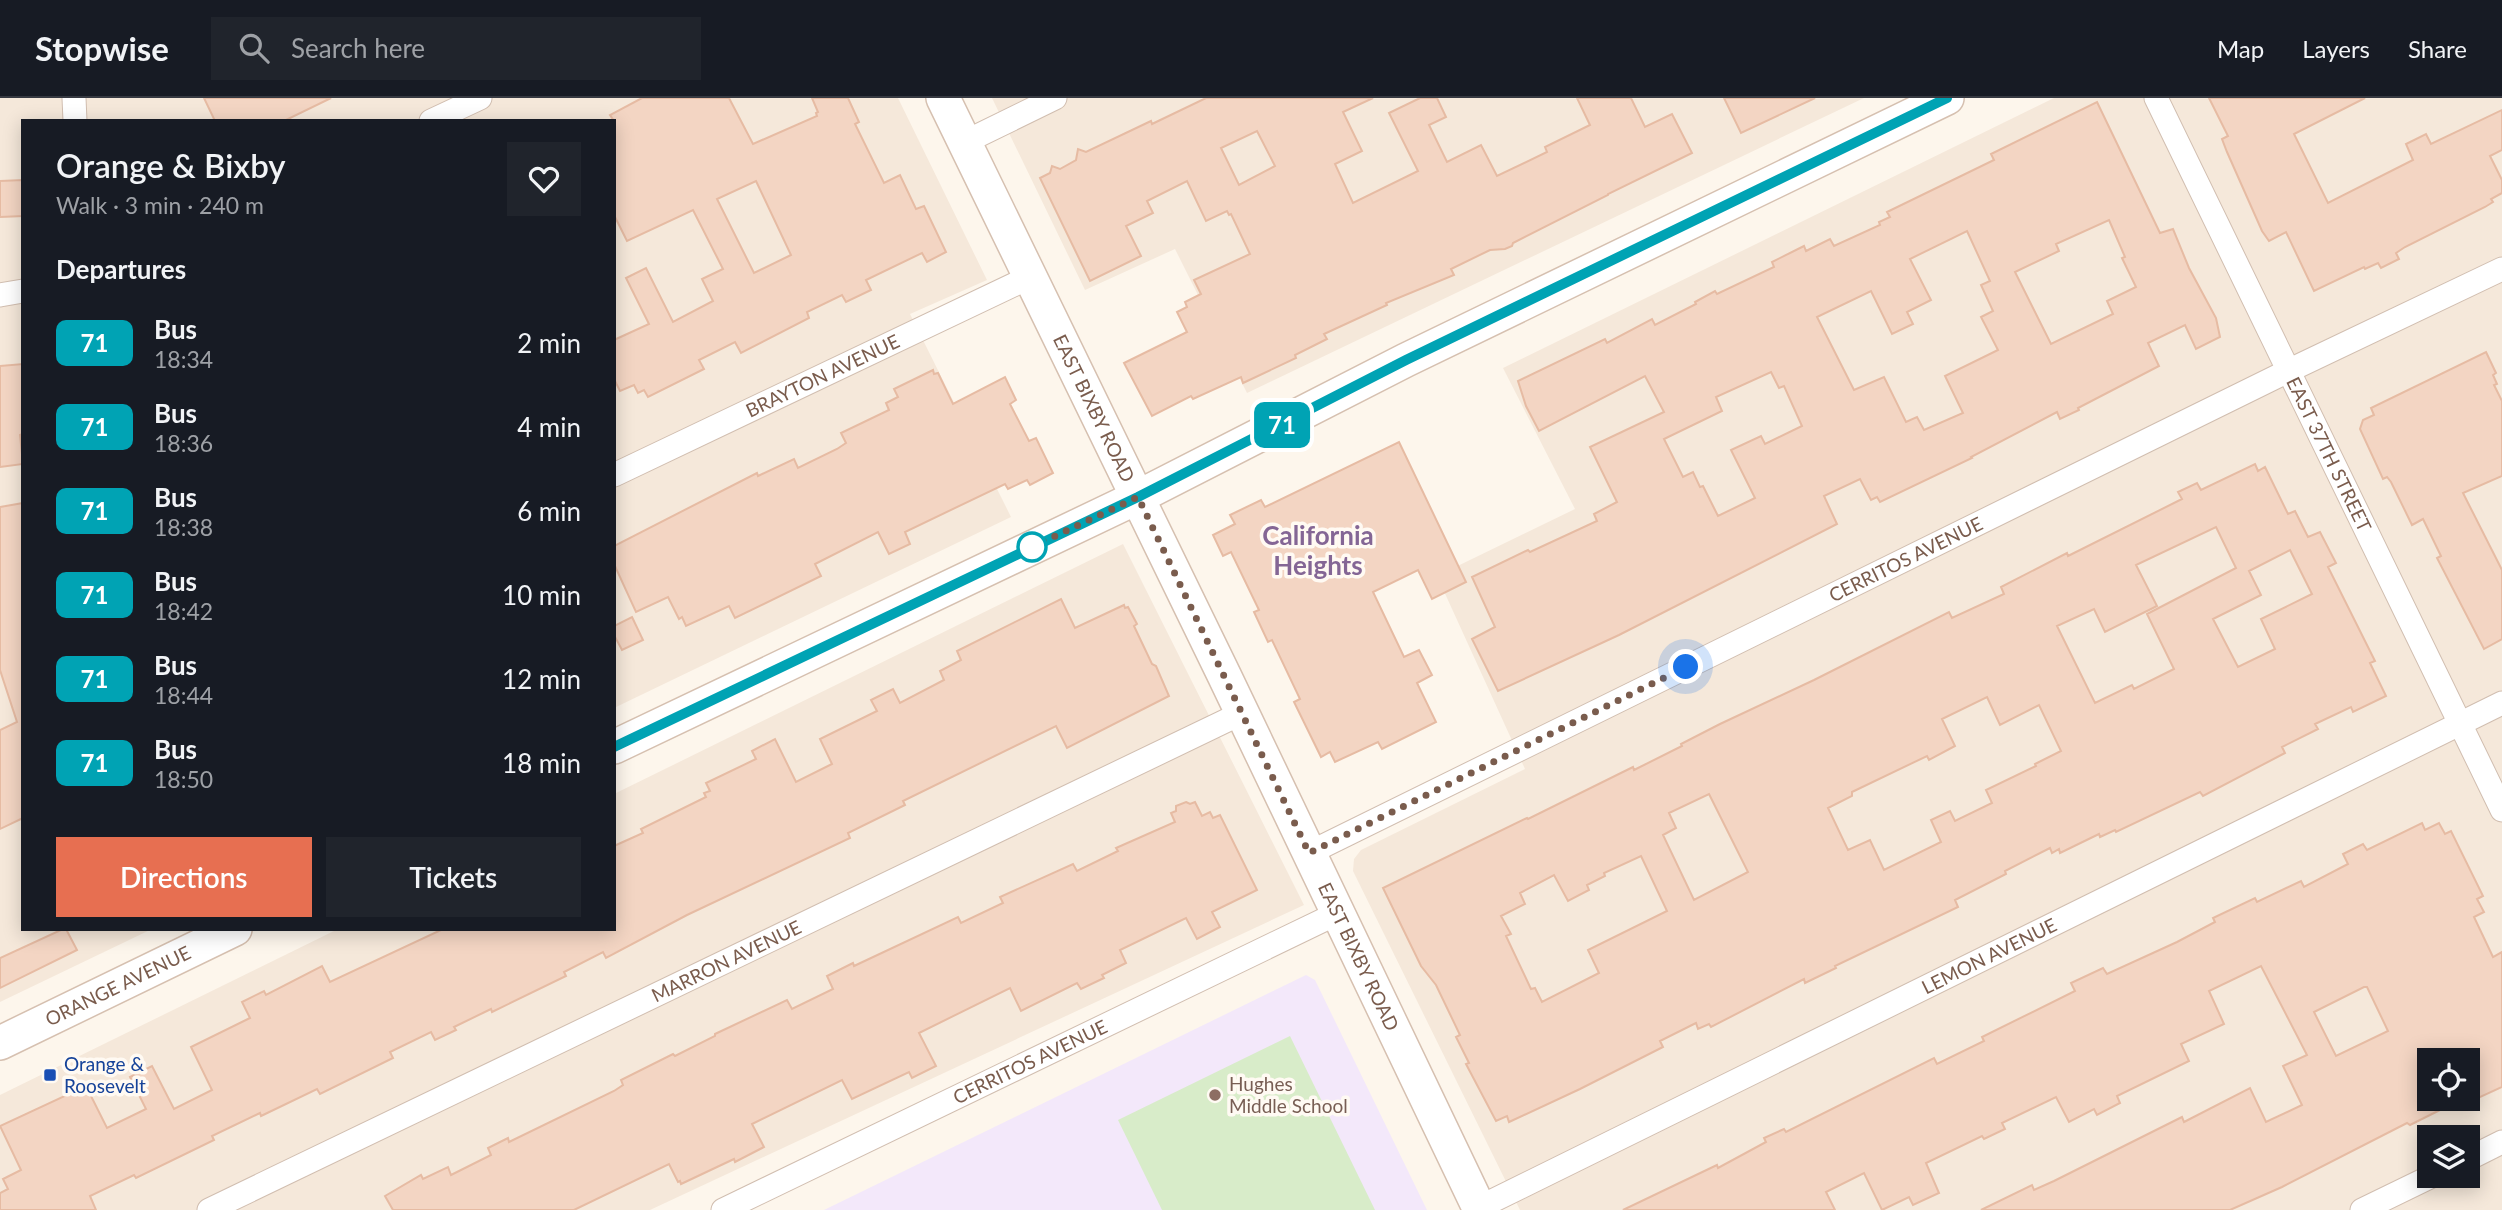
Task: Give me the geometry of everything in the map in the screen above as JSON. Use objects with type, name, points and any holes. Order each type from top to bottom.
[{"type":"street","points":[[74,98],[75,119]]},
{"type":"street","points":[[435,119],[480,98]]},
{"type":"street","name":"EAST BIXBY ROAD","points":[[943,98],[1138,497],[1479,1209]]},
{"type":"street","points":[[965,142],[1055,98]]},
{"type":"street","points":[[616,746],[1138,497],[1406,360],[1947,98]]},
{"type":"street","name":"EAST 37TH STREET","points":[[2156,98],[2502,810]]},
{"type":"street","name":"CERRITOS AVENUE","points":[[1309,853],[2288,371],[2502,269]]},
{"type":"street","name":"BRAYTON AVENUE","points":[[616,474],[1030,277]]},
{"type":"street","points":[[0,295],[21,292]]},
{"type":"street","name":"LEMON AVENUE","points":[[1479,1209],[2502,703]]},
{"type":"street","name":"MARRON AVENUE","points":[[209,1210],[1242,713]]},
{"type":"street","name":"CERRITOS AVENUE","points":[[723,1210],[1338,913]]},
{"type":"street","name":"ORANGE AVENUE","points":[[0,1043],[231,931]]},
{"type":"street","points":[[2480,1153],[2502,1142]]},
{"type":"street","points":[[2362,1210],[2417,1183]]},
{"type":"shaded area","points":[[0,98],[898,98],[987,280],[910,314],[1011,517],[616,707],[616,119],[21,119],[21,931],[148,931],[0,1002]]},
{"type":"shaded area","points":[[992,98],[1864,98],[1247,393],[1175,249],[1085,290]]},
{"type":"shaded area","points":[[2054,98],[2502,98],[2502,1210],[1520,1210],[1353,871],[1354,859],[1361,850],[1525,769],[1437,576],[1575,509],[1503,368]]},
{"type":"shaded area","points":[[1123,544],[1304,905],[650,1210],[0,1210],[0,1095],[334,931],[616,931],[616,793]]},
{"type":"shaded area","name":"Hughes Middle School","points":[[1306,975],[1315,980],[1427,1210],[824,1210]]},
{"type":"green space","points":[[1290,1036],[1375,1210],[1162,1210],[1118,1120]]},
{"type":"building","points":[[204,98],[331,98],[288,119],[214,119]]},
{"type":"building","points":[[642,98],[729,98],[753,144],[817,116],[812,98],[848,98],[859,122],[855,124],[884,183],[900,175],[916,209],[924,206],[946,252],[927,262],[922,253],[866,280],[871,290],[846,302],[842,295],[807,312],[809,318],[741,353],[735,342],[699,360],[704,369],[648,397],[644,390],[638,393],[634,385],[620,391],[616,383],[616,339],[649,324],[626,278],[646,268],[673,322],[713,301],[702,279],[723,269],[693,210],[627,241],[616,219],[616,119],[610,115]],"holes":[[[756,181],[791,255],[754,273],[717,199]]]},
{"type":"building","points":[[1206,98],[1373,98],[1343,112],[1362,151],[1335,164],[1353,203],[1418,171],[1389,113],[1420,98],[1437,98],[1446,117],[1429,125],[1447,162],[1481,145],[1497,176],[1547,152],[1545,147],[1590,125],[1577,98],[1631,98],[1645,127],[1672,114],[1692,153],[1513,243],[1512,246],[1490,250],[1451,269],[1454,275],[1386,303],[1387,305],[1324,334],[1327,339],[1295,355],[1296,358],[1243,383],[1241,377],[1193,399],[1191,396],[1152,416],[1124,363],[1187,332],[1177,312],[1187,307],[1185,302],[1201,294],[1194,280],[1250,254],[1231,214],[1227,211],[1206,221],[1187,181],[1147,201],[1153,213],[1126,226],[1141,256],[1090,281],[1040,178],[1050,173],[1052,166],[1060,169],[1076,160],[1078,149],[1086,152],[1151,121],[1152,124]],"holes":[[[1257,131],[1275,166],[1239,185],[1221,148]]]},
{"type":"building","points":[[1724,98],[1815,98],[1741,133]]},
{"type":"building","points":[[2209,98],[2365,98],[2294,134],[2328,203],[2413,160],[2406,144],[2426,134],[2431,144],[2502,110],[2502,150],[2490,156],[2502,180],[2502,193],[2491,199],[2493,202],[2485,207],[2405,247],[2396,253],[2399,259],[2381,268],[2378,263],[2365,269],[2364,267],[2314,291],[2286,232],[2269,241],[2262,231],[2222,139],[2228,136]]},
{"type":"building","points":[[2097,102],[2160,233],[2173,229],[2189,268],[2216,318],[2220,337],[2196,349],[2185,325],[2148,343],[2159,366],[2078,408],[2079,410],[2060,419],[2057,412],[1972,458],[1880,502],[1877,497],[1871,500],[1860,479],[1824,496],[1837,524],[1619,635],[1498,691],[1472,639],[1495,627],[1472,577],[1597,521],[1594,514],[1617,502],[1590,447],[1664,412],[1645,376],[1539,431],[1526,406],[1518,381],[1605,339],[1607,343],[1652,319],[1655,325],[1715,291],[1717,294],[1774,267],[1772,262],[1804,246],[1806,251],[1830,239],[1834,246],[1880,225],[1879,222],[1890,217],[1887,212],[1994,160],[1991,154]],"holes":[[[2109,220],[2125,257],[2122,258],[2136,287],[2107,301],[2113,314],[2051,344],[2015,272],[2059,251],[2056,244]],[[1967,231],[1990,281],[1981,285],[1993,311],[1981,317],[1998,350],[1945,376],[1963,413],[1924,430],[1917,417],[1906,422],[1884,377],[1854,390],[1817,317],[1871,291],[1892,334],[1913,324],[1907,312],[1931,300],[1910,259]],[[1771,372],[1779,388],[1784,386],[1802,426],[1765,444],[1761,436],[1731,450],[1755,498],[1718,516],[1693,472],[1683,477],[1664,439],[1722,411],[1716,397]]]},
{"type":"building","points":[[21,180],[21,216],[0,217],[0,181]]},
{"type":"building","points":[[2486,352],[2496,373],[2493,375],[2497,384],[2494,385],[2502,401],[2502,476],[2463,493],[2502,570],[2502,639],[2484,649],[2437,558],[2441,556],[2423,519],[2412,525],[2391,482],[2387,477],[2383,479],[2360,429],[2363,420],[2374,415],[2371,408]]},
{"type":"building","points":[[21,364],[21,464],[0,467],[0,366]]},
{"type":"building","points":[[933,370],[934,374],[938,373],[953,404],[1005,377],[1016,400],[1010,404],[1029,441],[1036,438],[1053,473],[1030,485],[1027,480],[1008,489],[1005,484],[905,532],[910,544],[889,554],[878,532],[815,564],[821,576],[735,618],[729,606],[686,626],[682,617],[679,619],[668,597],[636,612],[616,568],[616,545],[757,473],[758,476],[794,459],[798,468],[837,449],[846,443],[841,433],[889,410],[886,403],[898,397],[894,389]]},
{"type":"building","points":[[1399,442],[1466,582],[1432,599],[1418,570],[1373,592],[1404,657],[1419,650],[1432,675],[1417,683],[1436,722],[1382,749],[1378,742],[1335,762],[1330,752],[1321,757],[1294,702],[1300,699],[1272,640],[1268,642],[1254,612],[1259,610],[1231,552],[1223,556],[1213,535],[1235,524],[1230,515],[1261,500],[1265,507]]},
{"type":"building","points":[[2255,464],[2258,471],[2265,467],[2288,514],[2295,511],[2308,537],[2320,532],[2336,563],[2328,567],[2375,661],[2370,663],[2386,696],[2353,712],[2351,707],[2315,724],[2318,729],[2282,747],[2285,753],[2203,796],[2200,792],[2116,832],[2115,830],[2100,837],[2099,834],[2060,853],[2059,849],[2052,853],[2050,848],[1955,900],[1958,907],[1835,966],[1836,968],[1805,983],[1804,979],[1711,1027],[1709,1024],[1698,1029],[1696,1023],[1660,1041],[1663,1047],[1580,1089],[1509,1122],[1507,1116],[1496,1121],[1466,1064],[1469,1063],[1456,1037],[1460,1035],[1436,985],[1421,966],[1383,888],[1633,767],[1634,770],[1720,724],[1949,612],[1952,618],[2004,594],[2001,587],[2182,499],[2178,492],[2197,483],[2201,490]],"holes":[[[2216,527],[2236,568],[2147,614],[2174,669],[2134,689],[2132,685],[2095,703],[2057,626],[2094,609],[2105,632],[2157,606],[2136,565]],[[2290,550],[2312,594],[2261,619],[2275,649],[2238,667],[2213,619],[2261,595],[2249,571]],[[1987,697],[2000,725],[2039,705],[2061,751],[1986,790],[1992,803],[1955,821],[1950,811],[1931,820],[1941,842],[1884,870],[1870,840],[1848,850],[1828,808],[1852,796],[1852,792],[1927,756],[1929,760],[1955,746],[1942,719]],[[1709,794],[1748,872],[1694,900],[1663,835],[1676,828],[1669,813]],[[1641,856],[1667,911],[1588,950],[1599,973],[1542,1002],[1535,988],[1531,989],[1506,936],[1511,934],[1501,916],[1525,904],[1520,893],[1554,875],[1568,901],[1589,890],[1587,885],[1605,876],[1604,873]]]},
{"type":"building","points":[[21,503],[21,819],[0,829],[0,730],[17,722],[0,670],[0,507]]},
{"type":"building","points":[[1061,599],[1075,628],[1124,605],[1125,608],[1128,607],[1137,624],[1134,626],[1169,696],[1067,748],[1056,726],[903,801],[905,805],[848,833],[850,838],[687,915],[606,958],[603,952],[564,972],[566,976],[454,1027],[456,1030],[435,1040],[431,1032],[390,1052],[393,1058],[320,1094],[317,1089],[261,1116],[260,1113],[212,1136],[214,1140],[136,1178],[134,1175],[90,1196],[96,1210],[0,1210],[0,1193],[8,1189],[3,1179],[21,1170],[0,1126],[86,1086],[107,1128],[146,1109],[130,1077],[152,1066],[174,1109],[212,1090],[191,1047],[250,1018],[242,1002],[264,991],[266,995],[322,966],[330,982],[439,931],[616,931],[616,845],[643,833],[641,829],[706,797],[704,793],[710,791],[706,783],[756,759],[752,751],[775,739],[796,782],[832,764],[820,739],[877,711],[871,700],[893,689],[900,703],[944,680],[940,671],[961,660],[957,651]]},
{"type":"building","points":[[632,617],[643,640],[622,650],[616,639],[616,625]]},
{"type":"building","points":[[1195,802],[1202,816],[1210,812],[1213,818],[1220,815],[1257,890],[1212,912],[1220,927],[1197,939],[1186,918],[1120,950],[1126,963],[1102,975],[1104,978],[1081,989],[1077,983],[1021,1011],[1010,988],[919,1033],[936,1066],[912,1078],[909,1072],[852,1099],[842,1080],[752,1124],[764,1147],[681,1184],[669,1164],[574,1210],[393,1210],[385,1196],[421,1175],[423,1179],[448,1167],[451,1175],[491,1155],[488,1148],[508,1138],[509,1142],[614,1091],[623,1085],[621,1080],[787,1000],[792,1009],[833,989],[827,976],[853,963],[854,966],[958,917],[961,923],[1003,903],[1000,897],[1073,864],[1077,871],[1118,851],[1116,848],[1175,822],[1171,813],[1176,811],[1176,806]]},
{"type":"building","points":[[2422,823],[2425,830],[2439,823],[2445,834],[2451,831],[2483,896],[2477,899],[2484,912],[2474,917],[2493,957],[2502,952],[2502,1087],[2480,1097],[2480,1048],[2417,1048],[2417,1111],[2438,1111],[2410,1125],[2407,1123],[2282,1187],[2230,1210],[1981,1210],[2032,1185],[2034,1190],[2054,1181],[2182,1117],[2184,1122],[2250,1088],[2266,1122],[2302,1105],[2283,1066],[2307,1055],[2261,966],[2209,991],[2224,1024],[2181,1044],[2189,1061],[2117,1096],[2120,1103],[2097,1115],[2094,1109],[2069,1122],[2056,1097],[2002,1123],[2005,1129],[1984,1139],[1982,1136],[1926,1163],[1939,1193],[1913,1205],[1909,1197],[1882,1210],[1864,1173],[1826,1192],[1835,1210],[1623,1210],[1717,1165],[1718,1168],[1766,1142],[1764,1138],[1784,1129],[1786,1132],[1934,1058],[1937,1064],[1984,1041],[1982,1037],[2075,991],[2071,983],[2103,968],[2107,974],[2177,942],[2215,922],[2213,918],[2255,898],[2257,902],[2301,881],[2304,887],[2348,864],[2343,854],[2363,844],[2367,850]],"holes":[[[2367,987],[2388,1031],[2336,1056],[2314,1012]]]},
{"type":"building","points":[[59,931],[67,931],[77,950],[0,988],[0,958]]},
{"type":"bus line","name":"71","points":[[616,746],[1138,497],[1406,360],[1947,98]]},
{"type":"place","name":"Orange & Roosevelt","points":[[50,1075]]},
{"type":"place","name":"Hughes Middle School","points":[[1215,1095]]},
{"type":"district","name":"California Heights","points":[[1318,551]]},
{"type":"route","points":[[1032,547],[1138,497],[1309,853],[1686,667]]}]
